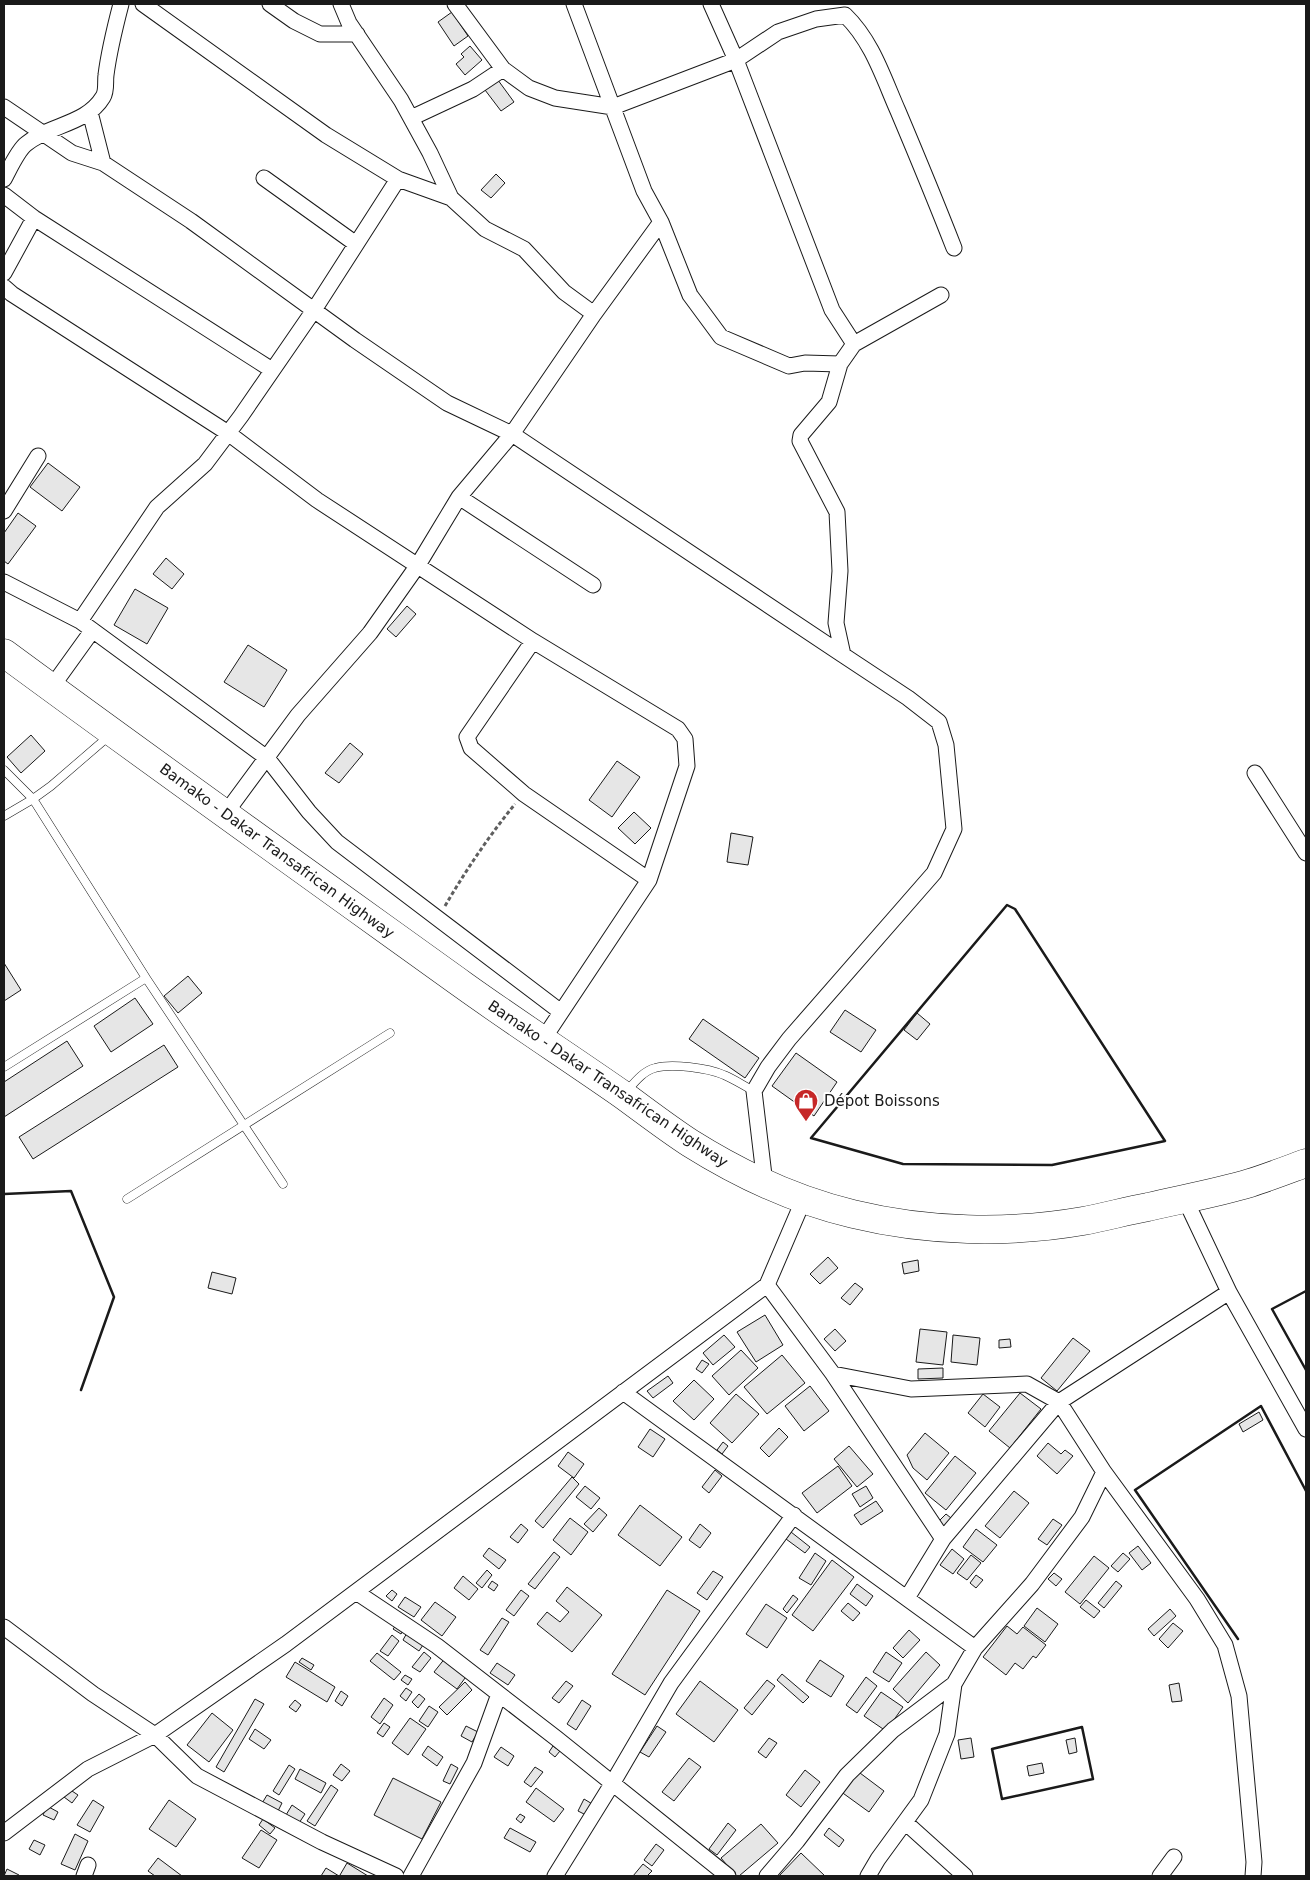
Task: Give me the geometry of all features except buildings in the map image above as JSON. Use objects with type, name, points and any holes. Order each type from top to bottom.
[{"type":"highway","name":"Bamako - Dakar Transafrican Highway","points":[[4,653],[112,733],[542,1041],[623,1095],[687,1141],[726,1165],[803,1201],[854,1215],[934,1227],[982,1229],[1042,1226],[1082,1221],[1185,1199],[1248,1183],[1306,1163]]},
{"type":"street","points":[[4,179],[25,144],[42,134],[65,126],[90,112],[104,96],[114,30],[121,4]]},
{"type":"street","points":[[143,4],[326,135],[398,179],[451,198]]},
{"type":"street","points":[[272,4],[294,21],[320,34],[357,34]]},
{"type":"street","points":[[341,4],[350,23],[381,68],[411,118],[451,198],[485,229],[524,249],[564,292],[594,314]]},
{"type":"street","points":[[455,4],[502,69],[528,88],[555,98],[612,107],[736,60],[778,32],[816,19],[844,15],[858,28],[871,50],[929,182],[954,248]]},
{"type":"street","points":[[574,4],[644,191],[661,222],[690,296],[721,337],[789,366],[805,362],[840,364]]},
{"type":"street","points":[[711,4],[736,60],[832,310],[854,344]]},
{"type":"street","points":[[411,118],[473,89],[502,69]]},
{"type":"street","points":[[4,107],[72,153],[103,163],[191,221],[447,403],[512,434],[908,698],[939,722],[946,745],[954,829],[934,873],[789,1039],[754,1091],[765,1184]]},
{"type":"street","points":[[90,112],[103,163]]},
{"type":"street","points":[[264,178],[356,244]]},
{"type":"street","points":[[80,621],[157,507],[205,464],[228,434],[314,310],[398,179]]},
{"type":"street","points":[[4,195],[34,218],[272,370]]},
{"type":"street","points":[[4,273],[34,218]]},
{"type":"street","points":[[225,814],[298,715],[370,633],[418,565],[459,497],[512,434],[594,314],[661,222]]},
{"type":"street","points":[[4,287],[228,434],[317,500],[533,641],[678,729],[685,739],[687,766],[649,880],[542,1041]]},
{"type":"street","points":[[843,655],[836,624],[840,571],[837,512],[800,441],[801,435],[829,402],[840,364],[854,344],[942,295]]},
{"type":"street","points":[[4,511],[38,456]]},
{"type":"street","points":[[459,497],[593,585]]},
{"type":"street","points":[[4,582],[80,621],[266,758],[309,812],[336,842],[561,1012]]},
{"type":"street","points":[[51,688],[92,631]]},
{"type":"street","points":[[533,641],[467,737],[471,748],[524,794],[649,880]]},
{"type":"street","points":[[1255,773],[1306,854]]},
{"type":"street","points":[[1185,1199],[1229,1292],[1306,1429]]},
{"type":"street","points":[[4,1833],[88,1769],[155,1735],[286,1644],[766,1285],[803,1201]]},
{"type":"street","points":[[766,1285],[833,1374],[943,1539]]},
{"type":"street","points":[[907,1598],[943,1539],[1059,1402],[1229,1292]]},
{"type":"street","points":[[833,1374],[911,1389],[1027,1384],[1059,1402],[1104,1472],[1197,1599],[1225,1645],[1238,1696],[1254,1862],[1253,1876]]},
{"type":"street","points":[[623,1392],[975,1648]]},
{"type":"street","points":[[868,1876],[878,1859],[921,1800],[947,1734],[954,1684],[975,1648],[1032,1584],[1082,1517],[1104,1472]]},
{"type":"street","points":[[555,1876],[671,1683],[794,1515]]},
{"type":"street","points":[[356,1592],[437,1646],[728,1876]]},
{"type":"street","points":[[4,1626],[93,1694],[155,1735],[197,1776],[322,1842],[396,1876]]},
{"type":"street","points":[[767,1876],[797,1841],[847,1774],[893,1730],[954,1684]]},
{"type":"street","points":[[411,1876],[474,1764],[499,1694]]},
{"type":"street","points":[[905,1822],[965,1876]]},
{"type":"street","points":[[1160,1876],[1174,1857]]},
{"type":"lane","points":[[4,816],[51,786],[112,733]]},
{"type":"lane","points":[[4,770],[33,799],[146,978],[283,1184]]},
{"type":"lane","points":[[4,1067],[146,978]]},
{"type":"lane","points":[[127,1199],[390,1033]]},
{"type":"lane","points":[[623,1095],[638,1079],[654,1068],[668,1066],[722,1074],[754,1091]]},
{"type":"path","points":[[437,918],[496,827],[524,794]]},
{"type":"wall","points":[[1007,905],[1015,909],[1165,1141],[1052,1165],[903,1164],[811,1138],[1007,905]]},
{"type":"wall","points":[[4,1194],[71,1191],[114,1297],[81,1390]]},
{"type":"wall","points":[[1306,1291],[1272,1309],[1306,1370]]},
{"type":"wall","points":[[1238,1639],[1135,1490],[1261,1406],[1306,1491]]},
{"type":"wall","points":[[1082,1727],[1093,1779],[1002,1799],[992,1749],[1082,1727]]},
{"type":"place","name":"Dépot Boissons","points":[[806,1122]]}]
